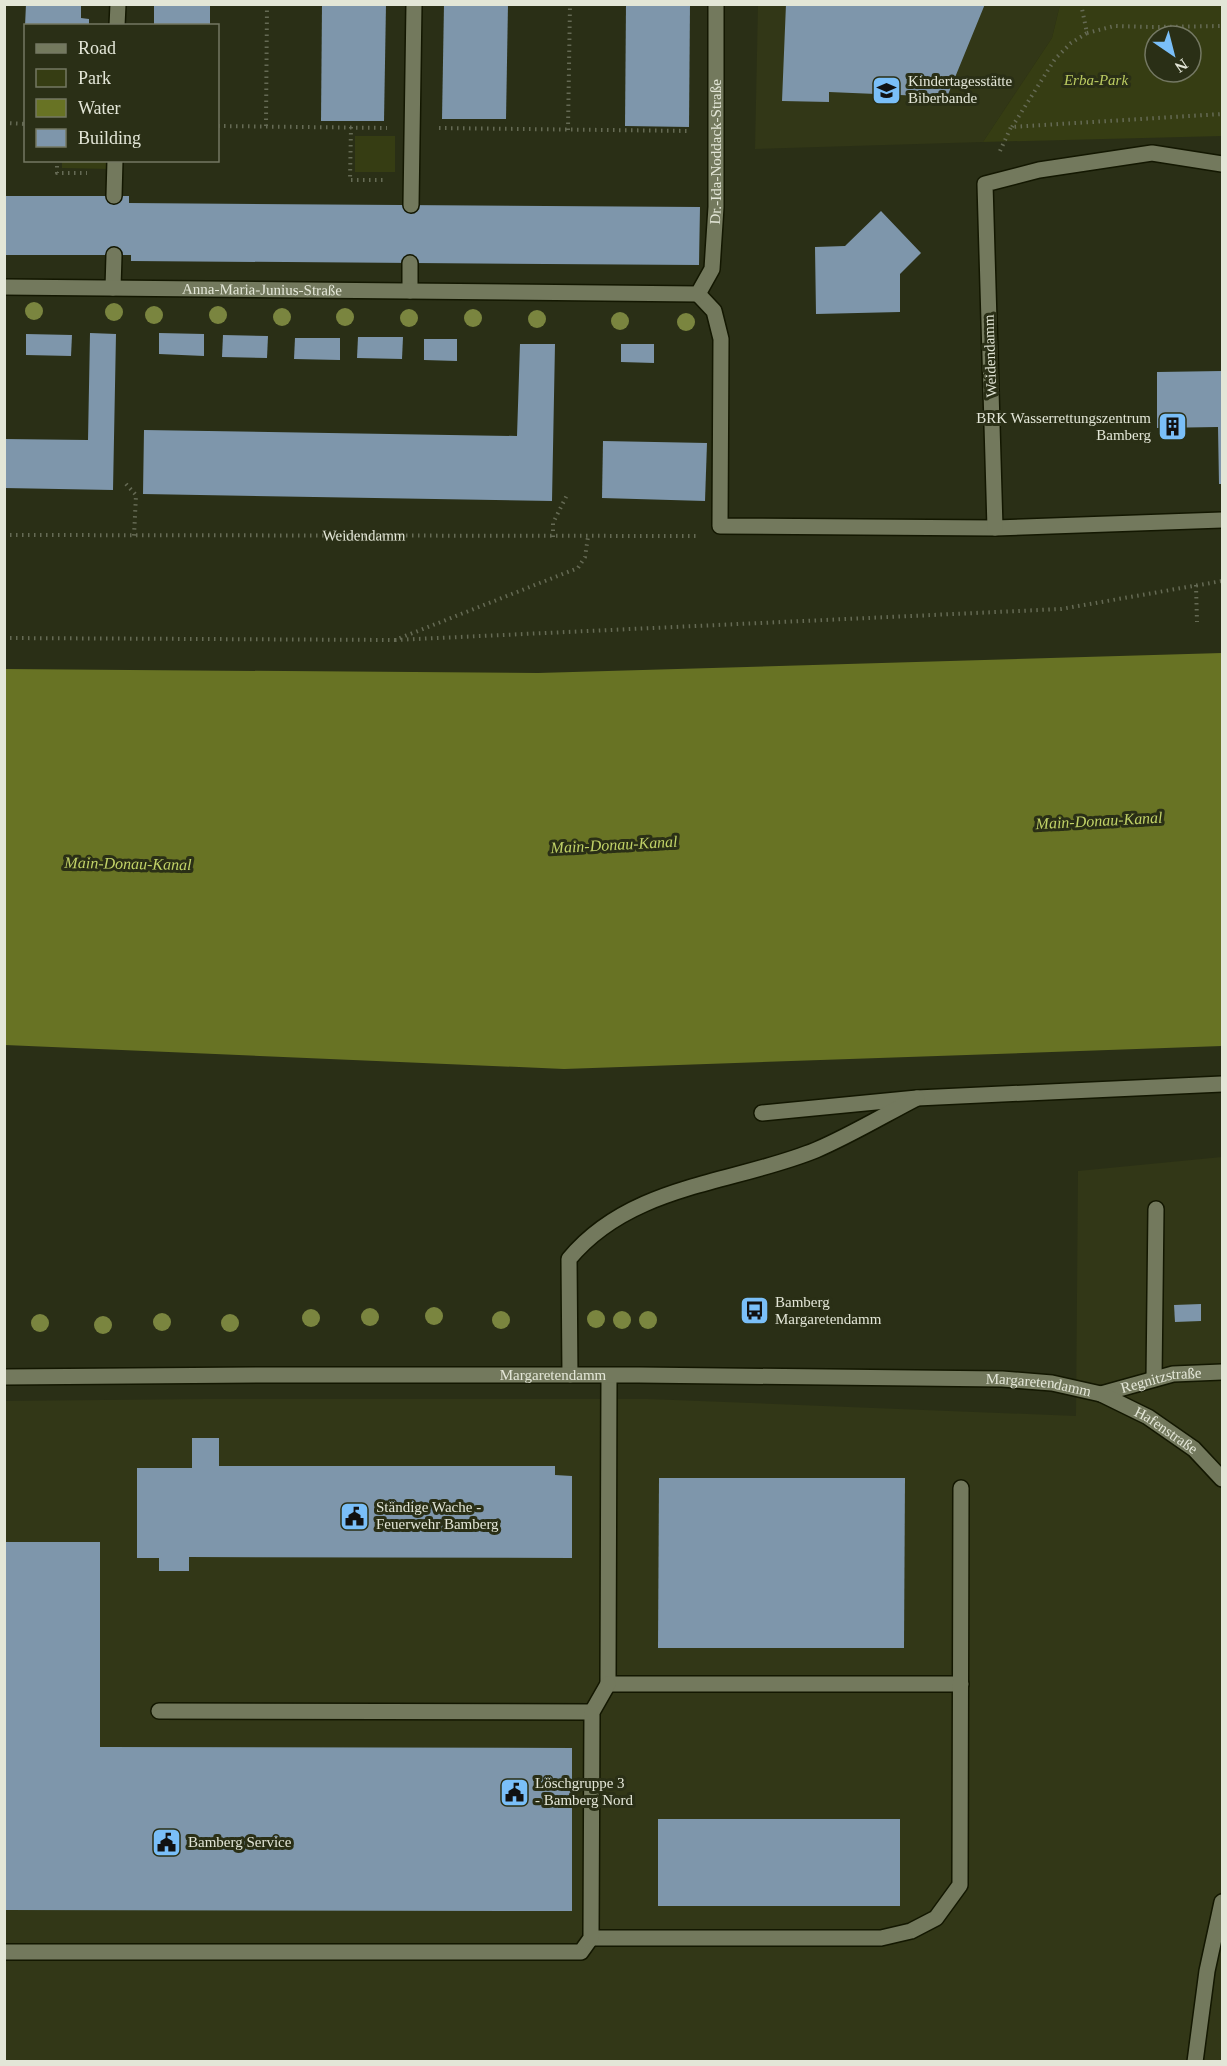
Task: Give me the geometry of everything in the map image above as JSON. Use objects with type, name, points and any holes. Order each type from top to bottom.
[{"type":"street","points":[[117,24],[118,4]]},
{"type":"street","points":[[411,205],[414,4]]},
{"type":"street","name":"Dr.-Ida-Noddack-Straße","points":[[698,294],[712,269],[716,207],[716,4]]},
{"type":"street","points":[[985,184],[1039,170],[1152,153],[1222,164]]},
{"type":"street","points":[[114,196],[115,167]]},
{"type":"street","name":"Weidendamm","points":[[985,184],[995,528]]},
{"type":"street","points":[[113,288],[114,255]]},
{"type":"street","points":[[410,263],[410,291]]},
{"type":"street","name":"Anna-Maria-Junius-Straße","points":[[4,286],[698,294]]},
{"type":"street","points":[[698,294],[714,311],[721,339],[720,526],[995,528],[1222,520]]},
{"type":"street","points":[[762,1113],[917,1098],[1222,1084]]},
{"type":"street","points":[[570,1375],[569,1258],[583,1242],[625,1213],[661,1196],[815,1150],[917,1098]]},
{"type":"street","points":[[1154,1379],[1156,1209]]},
{"type":"street","name":"Regnitzstraße","points":[[1101,1394],[1173,1374],[1222,1372]]},
{"type":"street","points":[[4,1952],[581,1952],[591,1938],[592,1712],[608,1684],[609,1376]]},
{"type":"street","name":"Margaretendamm","points":[[4,1377],[889,1376],[1002,1379],[1052,1383],[1101,1394]]},
{"type":"street","name":"Hafenstraße","points":[[1101,1394],[1157,1423],[1194,1449],[1222,1479]]},
{"type":"street","points":[[591,1938],[881,1938],[911,1931],[936,1918],[960,1885],[961,1488]]},
{"type":"street","points":[[608,1684],[960,1684]]},
{"type":"street","points":[[159,1712],[592,1712]]},
{"type":"street","points":[[1195,2061],[1207,1971],[1222,1902]]},
{"type":"path","points":[[266,126],[267,4]]},
{"type":"path","points":[[568,130],[570,4]]},
{"type":"path","points":[[1081,4],[1087,33]]},
{"type":"path","points":[[985,184],[1011,128],[1055,59],[1071,43],[1087,33],[1114,26],[1222,26]]},
{"type":"path","points":[[1011,128],[1222,114]]},
{"type":"path","points":[[4,123],[24,124]]},
{"type":"path","points":[[219,126],[715,131]]},
{"type":"path","points":[[351,127],[350,180],[411,181]]},
{"type":"path","points":[[57,162],[57,173],[115,167]]},
{"type":"path","points":[[126,484],[136,495],[134,536]]},
{"type":"path","points":[[553,537],[553,524],[568,493]]},
{"type":"path","name":"Weidendamm","points":[[4,536],[711,536],[720,526]]},
{"type":"path","points":[[395,640],[578,568],[585,557],[588,537]]},
{"type":"path","points":[[4,638],[395,640],[1061,609],[1222,581]]},
{"type":"path","points":[[1196,585],[1197,622]]},
{"type":"shaded area","name":"Kindertagesstätte Biberbande","points":[[758,5],[1060,5],[1052,38],[983,142],[755,149]]},
{"type":"shaded area","points":[[1222,1157],[1222,2061],[5,2061],[4,1401],[648,1399],[1076,1416],[1078,1171]]},
{"type":"green space","name":"Erba-Park","points":[[1060,5],[1222,5],[1222,136],[983,142],[1052,38]]},
{"type":"green space","points":[[355,136],[395,136],[395,172],[355,172]]},
{"type":"green space","points":[[62,162],[109,162],[109,169],[62,168]]},
{"type":"water","name":"Main-Donau-Kanal","points":[[1222,653],[1222,1046],[564,1069],[5,1045],[5,669],[538,673]]},
{"type":"building","points":[[26,4],[81,4],[81,18],[89,19],[89,24],[25,24]]},
{"type":"building","points":[[154,4],[210,4],[210,24],[154,24]]},
{"type":"building","points":[[322,4],[386,4],[384,121],[321,121]]},
{"type":"building","points":[[444,4],[508,4],[506,119],[442,119]]},
{"type":"building","points":[[626,4],[690,4],[689,127],[625,126]]},
{"type":"building","points":[[786,4],[985,4],[947,97],[829,92],[829,102],[782,101]]},
{"type":"building","points":[[4,196],[129,196],[129,203],[700,207],[699,265],[131,261],[131,255],[4,255]]},
{"type":"building","points":[[881,211],[921,253],[900,274],[900,312],[816,314],[815,247],[845,246]]},
{"type":"building","points":[[90,333],[116,334],[113,490],[4,488],[4,439],[88,440]]},
{"type":"building","points":[[159,333],[204,334],[204,356],[159,354]]},
{"type":"building","points":[[26,334],[72,335],[71,356],[26,355]]},
{"type":"building","points":[[223,335],[268,336],[267,358],[222,357]]},
{"type":"building","points":[[358,337],[403,337],[402,359],[357,358]]},
{"type":"building","points":[[295,338],[340,338],[340,360],[294,359]]},
{"type":"building","points":[[424,339],[457,339],[457,361],[424,360]]},
{"type":"building","points":[[520,344],[555,344],[552,501],[143,494],[144,430],[517,436]]},
{"type":"building","points":[[621,344],[654,344],[654,363],[621,362]]},
{"type":"building","name":"BRK Wasserrettungszentrum Bamberg","points":[[1222,371],[1222,484],[1219,484],[1218,427],[1157,428],[1157,372]]},
{"type":"building","points":[[603,441],[707,443],[705,501],[602,498]]},
{"type":"building","points":[[1201,1304],[1201,1321],[1175,1322],[1174,1305]]},
{"type":"building","name":"Ständige Wache - Feuerwehr Bamberg","points":[[192,1438],[219,1438],[219,1466],[555,1466],[555,1475],[572,1476],[572,1558],[189,1557],[189,1571],[159,1571],[159,1558],[137,1558],[137,1468],[192,1468]]},
{"type":"building","points":[[659,1478],[905,1478],[904,1648],[658,1648]]},
{"type":"building","points":[[4,1542],[100,1542],[100,1747],[572,1748],[572,1911],[4,1910]]},
{"type":"building","points":[[658,1819],[900,1819],[900,1906],[658,1906]]},
{"type":"place","name":"Kindertagesstätte Biberbande","points":[[887,90]]},
{"type":"place","name":"BRK Wasserrettungszentrum Bamberg","points":[[1172,427]]},
{"type":"place","name":"Bamberg Margaretendamm","points":[[754,1311]]},
{"type":"place","name":"Ständige Wache - Feuerwehr Bamberg","points":[[355,1516]]},
{"type":"place","name":"Löschgruppe 3 - Bamberg Nord","points":[[514,1792]]},
{"type":"place","name":"Bamberg Service","points":[[167,1842]]}]
